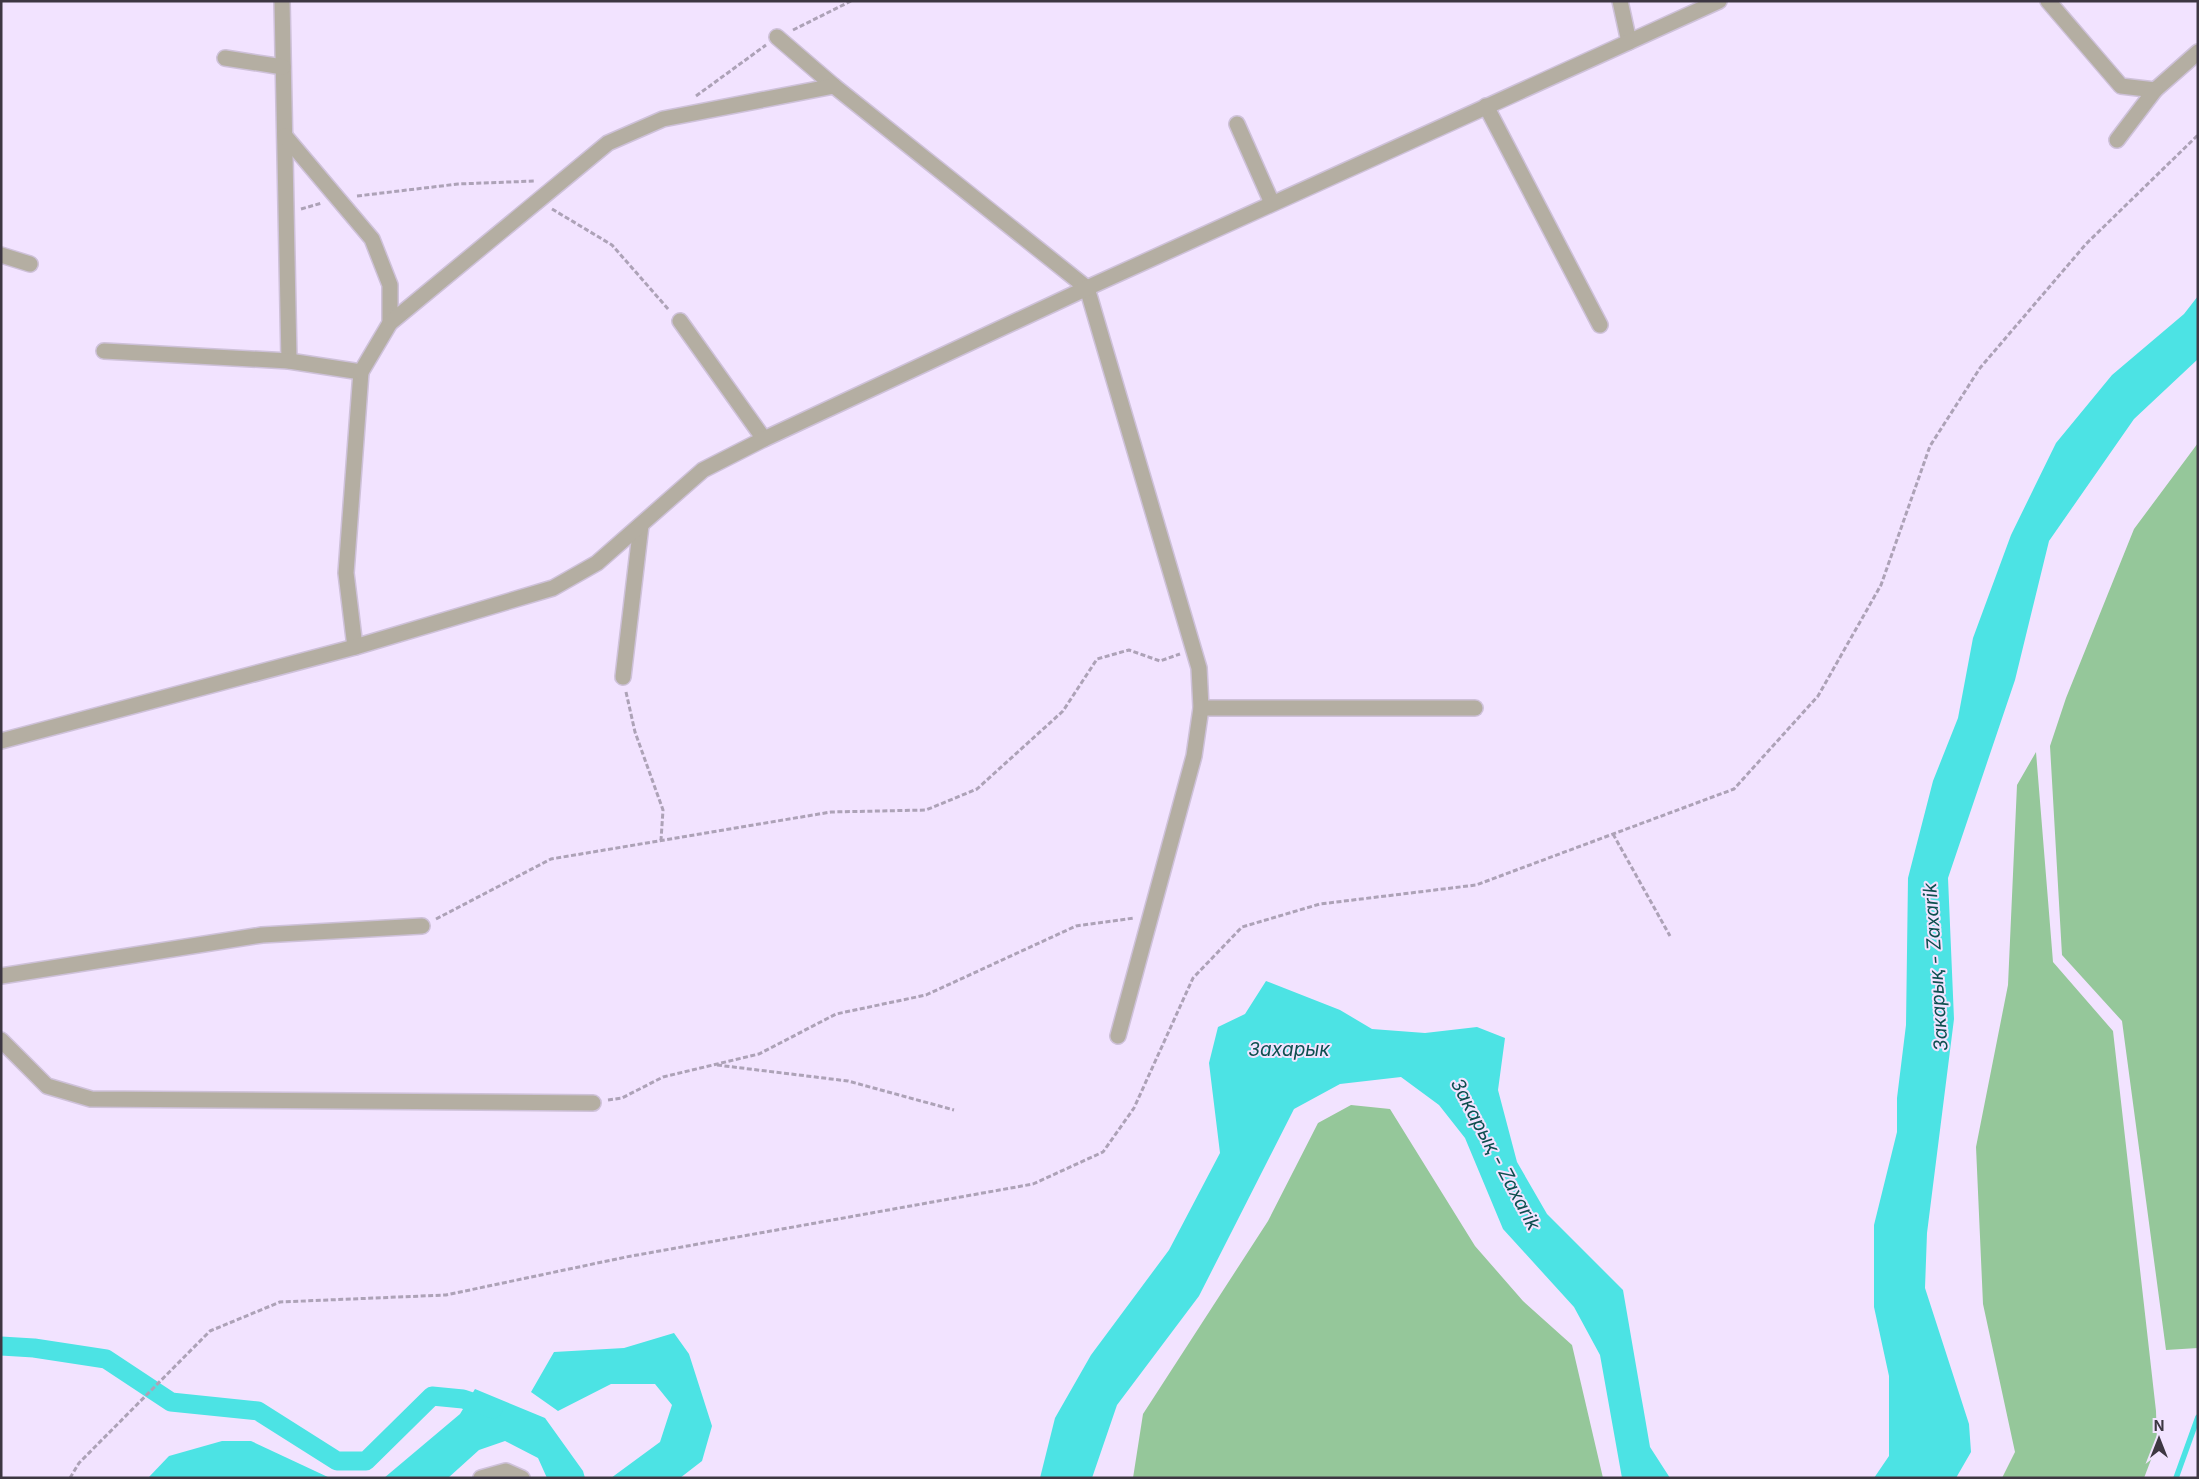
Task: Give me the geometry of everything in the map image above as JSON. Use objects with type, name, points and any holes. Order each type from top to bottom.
[{"type":"street","points":[[282,1],[289,361]]},
{"type":"street","points":[[1620,1],[1629,42]]},
{"type":"street","points":[[1,741],[355,647],[553,588],[597,563],[703,470],[764,439],[1272,203],[1719,1]]},
{"type":"street","points":[[2048,1],[2121,86],[2154,90]]},
{"type":"street","points":[[777,37],[834,86],[1087,288],[1199,668],[1201,708],[1194,756],[1118,1036]]},
{"type":"street","points":[[2116,140],[2154,90],[2198,52]]},
{"type":"street","points":[[225,58],[283,67]]},
{"type":"street","points":[[355,647],[346,574],[361,372],[390,323],[608,142],[663,119],[834,86]]},
{"type":"street","points":[[1486,106],[1600,325]]},
{"type":"street","points":[[1237,124],[1272,203]]},
{"type":"street","points":[[285,136],[372,239],[390,286],[390,323]]},
{"type":"street","points":[[1,255],[30,264]]},
{"type":"street","points":[[680,321],[764,439]]},
{"type":"street","points":[[104,351],[289,361],[361,372]]},
{"type":"street","points":[[622,676],[641,524]]},
{"type":"street","points":[[1201,708],[1475,708]]},
{"type":"street","points":[[1,976],[262,935],[422,926]]},
{"type":"street","points":[[1,1040],[47,1086],[91,1099],[593,1103]]},
{"type":"street","points":[[481,1478],[506,1471],[522,1478]]},
{"type":"path","points":[[693,98],[777,37],[851,1]]},
{"type":"path","points":[[70,1478],[79,1463],[210,1331],[280,1302],[446,1295],[626,1257],[1033,1184],[1103,1152],[1134,1108],[1193,978],[1242,927],[1320,904],[1476,885],[1734,788],[1818,696],[1881,585],[1930,446],[1980,368],[2086,244],[2198,135]]},
{"type":"path","points":[[286,213],[337,198],[458,184],[562,180]]},
{"type":"path","points":[[538,200],[612,245],[680,321]]},
{"type":"path","points":[[422,926],[551,858],[831,812],[926,810],[977,789],[1063,711],[1097,659],[1129,650],[1160,661],[1193,650]]},
{"type":"path","points":[[622,676],[635,732],[662,810],[661,840]]},
{"type":"path","points":[[1613,834],[1670,936]]},
{"type":"path","points":[[593,1103],[622,1098],[662,1077],[759,1054],[836,1014],[926,995],[1076,926],[1151,916]]},
{"type":"path","points":[[714,1064],[848,1081],[954,1110]]},
{"type":"shaded area","points":[[2198,443],[2198,1348],[2166,1350],[2122,1021],[2062,955],[2050,746],[2066,698],[2134,529]]},
{"type":"shaded area","points":[[2036,752],[2053,962],[2113,1031],[2156,1411],[2157,1444],[2144,1478],[2002,1478],[2015,1452],[1983,1304],[1976,1147],[2008,985],[2017,785]]},
{"type":"shaded area","points":[[1351,1105],[1390,1109],[1475,1246],[1523,1301],[1572,1345],[1603,1478],[1133,1478],[1143,1414],[1268,1221],[1318,1123]]},
{"type":"water","name":"Закарық - Zaxarik","points":[[2198,296],[2198,359],[2134,419],[2049,541],[2015,680],[1948,878],[1954,1019],[1927,1233],[1925,1288],[1969,1424],[1971,1452],[1956,1478],[1874,1478],[1889,1456],[1889,1376],[1874,1307],[1874,1225],[1897,1132],[1897,1098],[1906,1025],[1908,878],[1933,781],[1958,718],[1973,638],[2011,535],[2056,443],[2112,375],[2184,314]]},
{"type":"water","name":"Захарык","points":[[1266,981],[1340,1010],[1372,1029],[1425,1033],[1477,1027],[1505,1038],[1498,1090],[1517,1162],[1547,1214],[1623,1290],[1650,1447],[1670,1478],[1622,1478],[1600,1355],[1574,1307],[1503,1229],[1465,1138],[1439,1105],[1401,1077],[1340,1084],[1294,1109],[1199,1296],[1117,1405],[1092,1478],[1040,1478],[1055,1418],[1091,1355],[1169,1250],[1220,1153],[1209,1063],[1218,1027],[1245,1014]]},
{"type":"water","points":[[674,1333],[689,1354],[712,1426],[702,1461],[680,1478],[611,1478],[660,1442],[672,1405],[655,1384],[611,1384],[558,1411],[531,1392],[554,1352],[624,1348]]},
{"type":"water","points":[[475,1389],[545,1418],[583,1471],[585,1478],[547,1478],[538,1458],[505,1441],[479,1450],[448,1478],[384,1478],[460,1414]]},
{"type":"water","points":[[222,1441],[251,1441],[330,1478],[148,1478],[169,1456]]},
{"type":"waterway","points":[[1,1346],[34,1348],[106,1359],[171,1402],[258,1411],[337,1461],[366,1461],[432,1396],[463,1399],[493,1409]]},
{"type":"waterway","points":[[2176,1478],[2198,1417]]}]
